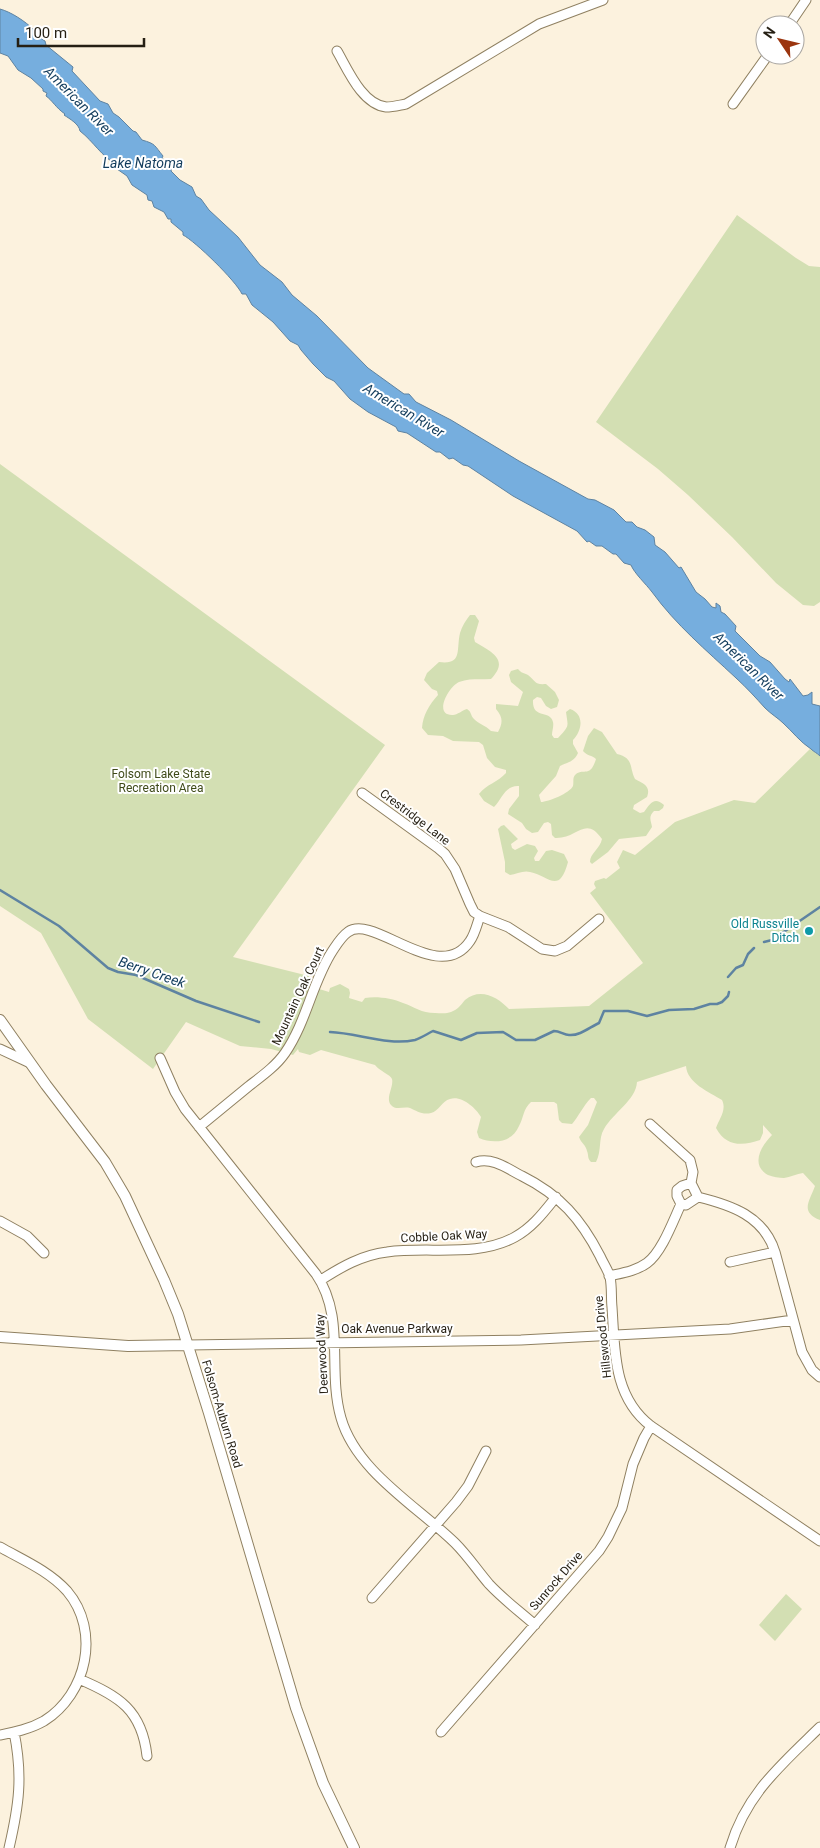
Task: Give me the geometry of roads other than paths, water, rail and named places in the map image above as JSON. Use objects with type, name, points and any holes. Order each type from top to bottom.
[{"type":"main road","name":"Folsom-Auburn Road","points":[[0,1020],[105,1162],[125,1196],[164,1280],[188,1344],[296,1708],[323,1783],[354,1848]]},
{"type":"main road","name":"Oak Avenue Parkway","points":[[0,1337],[128,1346],[188,1344]]},
{"type":"street","points":[[337,51],[358,86],[368,98],[386,107],[396,106],[406,104],[540,24],[603,0]]},
{"type":"street","points":[[796,15],[806,0]]},
{"type":"street","points":[[733,104],[761,65]]},
{"type":"street","name":"Crestridge Lane","points":[[362,793],[445,854],[455,868],[474,912],[480,916]]},
{"type":"street","points":[[480,916],[508,927],[542,949],[555,951],[567,946],[599,919]]},
{"type":"street","name":"Mountain Oak Court","points":[[199,1127],[269,1070],[286,1053],[328,959],[348,931],[365,930],[431,956],[448,955],[463,948],[470,941],[480,916]]},
{"type":"street","points":[[0,1049],[30,1063]]},
{"type":"street","name":"Deerwood Way","points":[[160,1058],[175,1092],[199,1127],[321,1280],[332,1306],[338,1406],[344,1429],[352,1446],[367,1466],[436,1526],[467,1556],[491,1585],[534,1625]]},
{"type":"street","points":[[650,1124],[690,1160],[693,1172],[691,1184],[698,1197],[734,1207],[763,1229],[775,1252],[799,1345],[805,1360],[820,1377]]},
{"type":"street","name":"Hillswood Drive","points":[[476,1162],[486,1160],[495,1162],[528,1178],[556,1197],[577,1217],[586,1230],[609,1276],[618,1372],[622,1388],[634,1409],[651,1426],[820,1541]]},
{"type":"street","points":[[681,1204],[677,1196],[678,1190],[682,1186],[691,1184]]},
{"type":"street","name":"Cobble Oak Way","points":[[321,1280],[341,1268],[373,1254],[401,1250],[479,1248],[504,1242],[526,1230],[556,1197]]},
{"type":"street","points":[[681,1204],[686,1205],[698,1197]]},
{"type":"street","points":[[609,1276],[626,1273],[648,1262],[662,1243],[681,1204]]},
{"type":"street","points":[[0,1220],[27,1236],[44,1253]]},
{"type":"street","points":[[730,1262],[775,1252]]},
{"type":"street","name":"Oak Avenue Parkway","points":[[188,1344],[521,1340],[730,1329],[793,1320]]},
{"type":"street","name":"Sunrock Drive","points":[[442,1732],[599,1551],[622,1508],[638,1450],[651,1426]]},
{"type":"street","points":[[372,1598],[436,1526],[468,1486],[486,1451]]},
{"type":"street","points":[[0,1547],[48,1574],[58,1582],[73,1601],[81,1617],[86,1641],[85,1659],[79,1680],[70,1696],[54,1714],[32,1727],[0,1735]]},
{"type":"street","points":[[79,1680],[107,1692],[126,1706],[140,1726],[147,1756]]},
{"type":"street","points":[[730,1848],[740,1820],[758,1790],[777,1768],[820,1727]]},
{"type":"street","points":[[10,1848],[20,1789],[20,1769],[14,1732]]},
{"type":"water","name":"Lake Natoma","points":[[0,9],[22,20],[35,31],[45,41],[46,45],[73,67],[72,71],[100,101],[108,104],[113,113],[136,132],[142,140],[154,145],[163,156],[162,158],[172,167],[171,171],[180,180],[192,187],[196,196],[238,237],[260,265],[282,282],[292,295],[317,316],[368,368],[404,394],[409,394],[416,402],[451,420],[519,461],[588,499],[595,500],[614,510],[626,522],[632,522],[654,537],[655,545],[665,552],[679,568],[681,567],[696,592],[712,607],[716,608],[716,603],[720,606],[721,612],[736,626],[735,631],[760,656],[770,662],[789,682],[790,679],[803,696],[812,692],[812,704],[820,706],[820,756],[767,710],[681,626],[637,575],[631,565],[624,563],[616,554],[602,546],[596,546],[589,541],[587,542],[577,531],[513,496],[468,466],[453,458],[449,459],[440,452],[436,452],[407,433],[398,431],[396,427],[368,412],[350,399],[334,381],[326,377],[313,364],[298,345],[290,341],[273,322],[252,305],[246,294],[242,294],[215,262],[183,235],[183,232],[171,222],[171,219],[168,219],[164,212],[154,207],[152,201],[148,200],[147,195],[132,185],[127,176],[117,169],[117,165],[80,131],[76,124],[64,115],[46,96],[47,93],[43,89],[18,70],[8,56],[0,53]]},
{"type":"waterway","name":"Berry Creek","points":[[0,890],[59,926],[108,968],[136,975],[196,1001],[259,1022]]},
{"type":"waterway","points":[[764,942],[772,940],[820,907]]},
{"type":"waterway","points":[[728,977],[736,968],[743,965],[748,954],[754,948]]},
{"type":"waterway","points":[[330,1032],[394,1041],[415,1040],[433,1031],[461,1040],[477,1033],[503,1032],[516,1040],[535,1040],[554,1031],[569,1035],[581,1033],[599,1023],[604,1011],[628,1011],[647,1016],[669,1010],[694,1009],[722,1002],[729,992]]},
{"type":"place","name":"Old Russville Ditch","points":[[809,931]]},
{"type":"water label","name":"American River","points":[[79,101]]},
{"type":"water label","name":"American River","points":[[404,410]]},
{"type":"water label","name":"American River","points":[[749,666]]},
{"type":"park label","name":"Folsom Lake State Recreation Area","points":[[161,781]]}]
